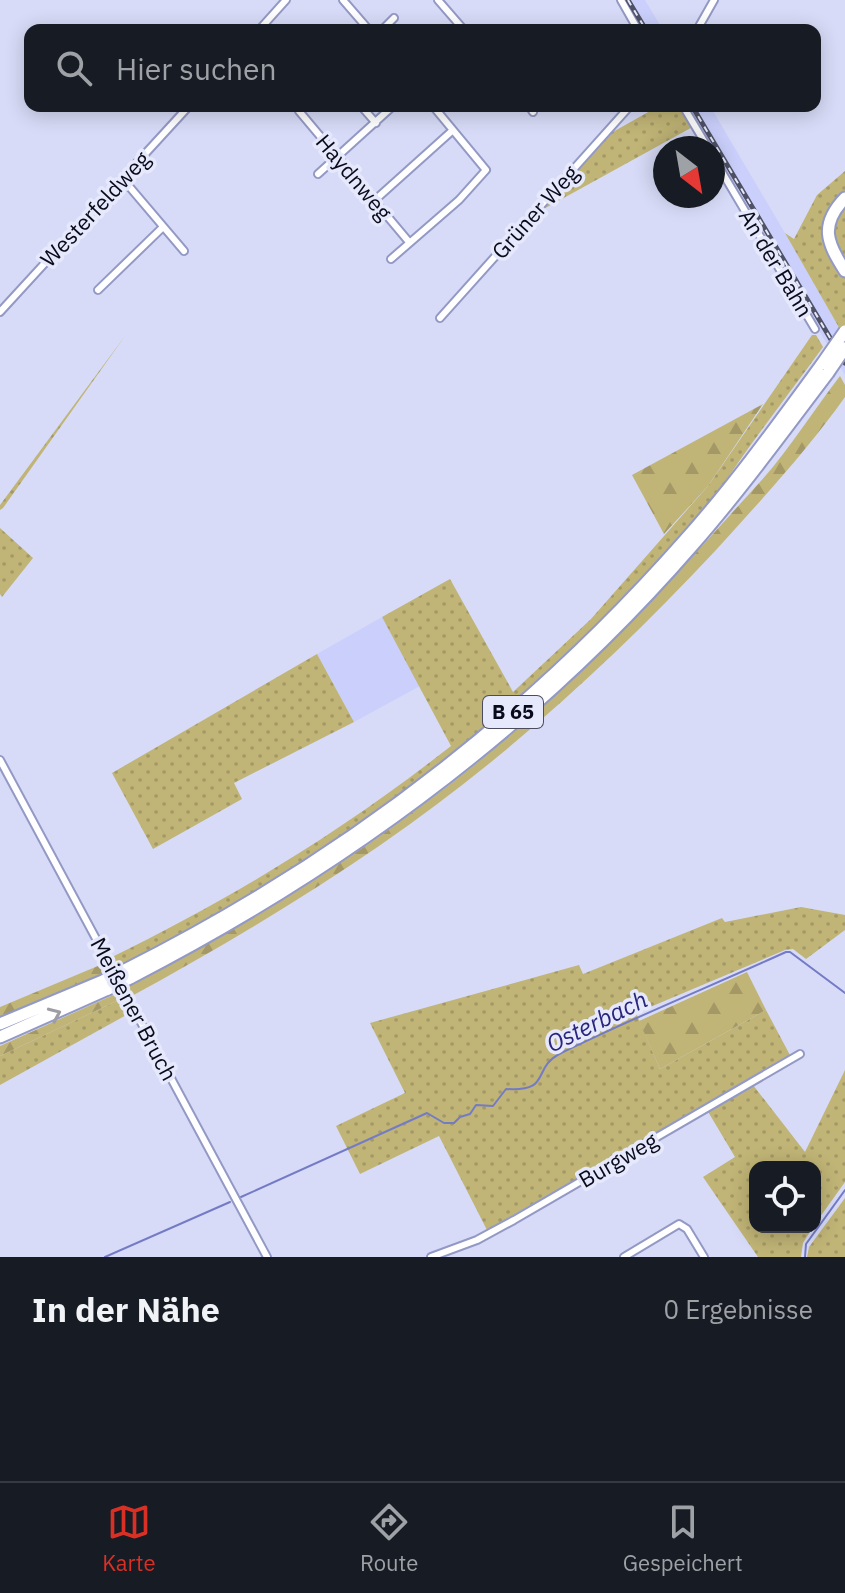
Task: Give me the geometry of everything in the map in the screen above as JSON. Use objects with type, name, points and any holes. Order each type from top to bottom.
[{"type":"highway","points":[[845,200],[832,223],[832,236],[835,248],[845,259]]},
{"type":"highway","points":[[845,200],[833,212],[828,237],[845,271]]},
{"type":"highway","name":"B 65","points":[[0,1037],[234,922],[354,847],[443,781],[524,714],[605,638],[692,546],[751,476],[825,368],[845,331]]},
{"type":"highway","name":"B 65","points":[[825,368],[845,348]]},
{"type":"highway","name":"B 65","points":[[0,1024],[106,984]]},
{"type":"street","points":[[270,0],[277,10]]},
{"type":"street","points":[[265,23],[286,0]]},
{"type":"street","points":[[355,0],[346,3],[364,24]]},
{"type":"street","points":[[438,0],[459,24]]},
{"type":"street","points":[[621,0],[635,24]]},
{"type":"street","points":[[700,24],[714,0]]},
{"type":"street","points":[[388,24],[394,18]]},
{"type":"street","name":"Westerfeldweg","points":[[0,312],[183,112]]},
{"type":"street","name":"Haydnweg","points":[[300,112],[409,242]]},
{"type":"street","points":[[366,112],[376,123]]},
{"type":"street","points":[[318,174],[387,112]]},
{"type":"street","points":[[391,259],[459,200],[486,170],[438,112]]},
{"type":"street","name":"Grüner Weg","points":[[440,318],[625,112]]},
{"type":"street","points":[[687,112],[701,136]]},
{"type":"street","points":[[375,200],[453,130]]},
{"type":"street","name":"An der Bahn","points":[[725,177],[815,329]]},
{"type":"street","points":[[122,178],[184,251]]},
{"type":"street","points":[[98,290],[163,227]]},
{"type":"street","name":"Meißener Bruch","points":[[0,760],[267,1257]]},
{"type":"street","name":"Burgweg","points":[[431,1257],[477,1240],[514,1220],[800,1054]]},
{"type":"street","points":[[624,1257],[679,1224],[687,1229],[704,1257]]},
{"type":"shaded area","points":[[624,0],[645,0],[659,24],[638,24]]},
{"type":"shaded area","points":[[692,112],[714,112],[845,338],[845,375],[725,169],[725,136],[706,136]]},
{"type":"shaded area","points":[[382,617],[420,686],[354,722],[317,654]]},
{"type":"green space","points":[[648,112],[691,112],[698,124],[676,136],[653,136],[653,149],[540,211],[611,133]]},
{"type":"green space","points":[[845,171],[845,338],[785,233],[794,239],[817,195]]},
{"type":"green space","points":[[812,335],[816,335],[823,347],[716,494],[629,592],[536,683],[436,767],[331,844],[252,894],[115,968],[110,958],[201,911],[328,835],[451,746],[382,617],[450,579],[513,692],[591,619],[708,486]]},
{"type":"green space","points":[[125,336],[3,508],[0,510],[0,505]]},
{"type":"green space","points":[[840,376],[845,385],[845,397],[783,475],[677,591],[556,707],[470,779],[379,846],[257,924],[130,997],[126,988],[244,923],[358,851],[466,772],[518,729],[593,660],[689,560],[771,470]]},
{"type":"green space","points":[[763,404],[708,486],[664,534],[632,475]]},
{"type":"green space","points":[[0,528],[33,558],[2,597],[0,594]]},
{"type":"green space","points":[[317,654],[354,722],[234,783],[242,799],[153,849],[112,773]]},
{"type":"green space","points":[[801,907],[845,915],[845,930],[806,959],[793,949],[785,950],[636,1013],[660,1069],[766,1010],[791,1057],[487,1230],[439,1136],[360,1174],[336,1126],[405,1093],[370,1023],[579,965],[583,974],[722,918],[725,922]]},
{"type":"green space","points":[[105,963],[109,971],[0,1019],[0,1007]]},
{"type":"green space","points":[[747,972],[766,1010],[660,1069],[639,1021]]},
{"type":"green space","points":[[120,992],[123,998],[0,1056],[0,1046]]},
{"type":"green space","points":[[123,998],[130,1013],[0,1085],[0,1056]]},
{"type":"green space","points":[[845,1070],[845,1182],[821,1216],[821,1161],[749,1161],[749,1233],[809,1233],[803,1243],[801,1257],[758,1257],[703,1177],[735,1157],[707,1110],[753,1085],[805,1152]]},
{"type":"green space","points":[[845,1198],[845,1257],[807,1257],[809,1247]]},
{"type":"waterway","name":"Osterbach","points":[[241,1197],[427,1113],[444,1123],[454,1123],[470,1114],[476,1105],[493,1106],[506,1089],[521,1089],[536,1083],[546,1066],[561,1053],[786,952],[845,993]]},
{"type":"waterway","name":"Osterbach","points":[[805,1257],[806,1244],[845,1190]]},
{"type":"waterway","name":"Osterbach","points":[[105,1257],[230,1202]]},
{"type":"railway","points":[[628,0],[642,24]]},
{"type":"railway","points":[[696,112],[845,363]]}]
